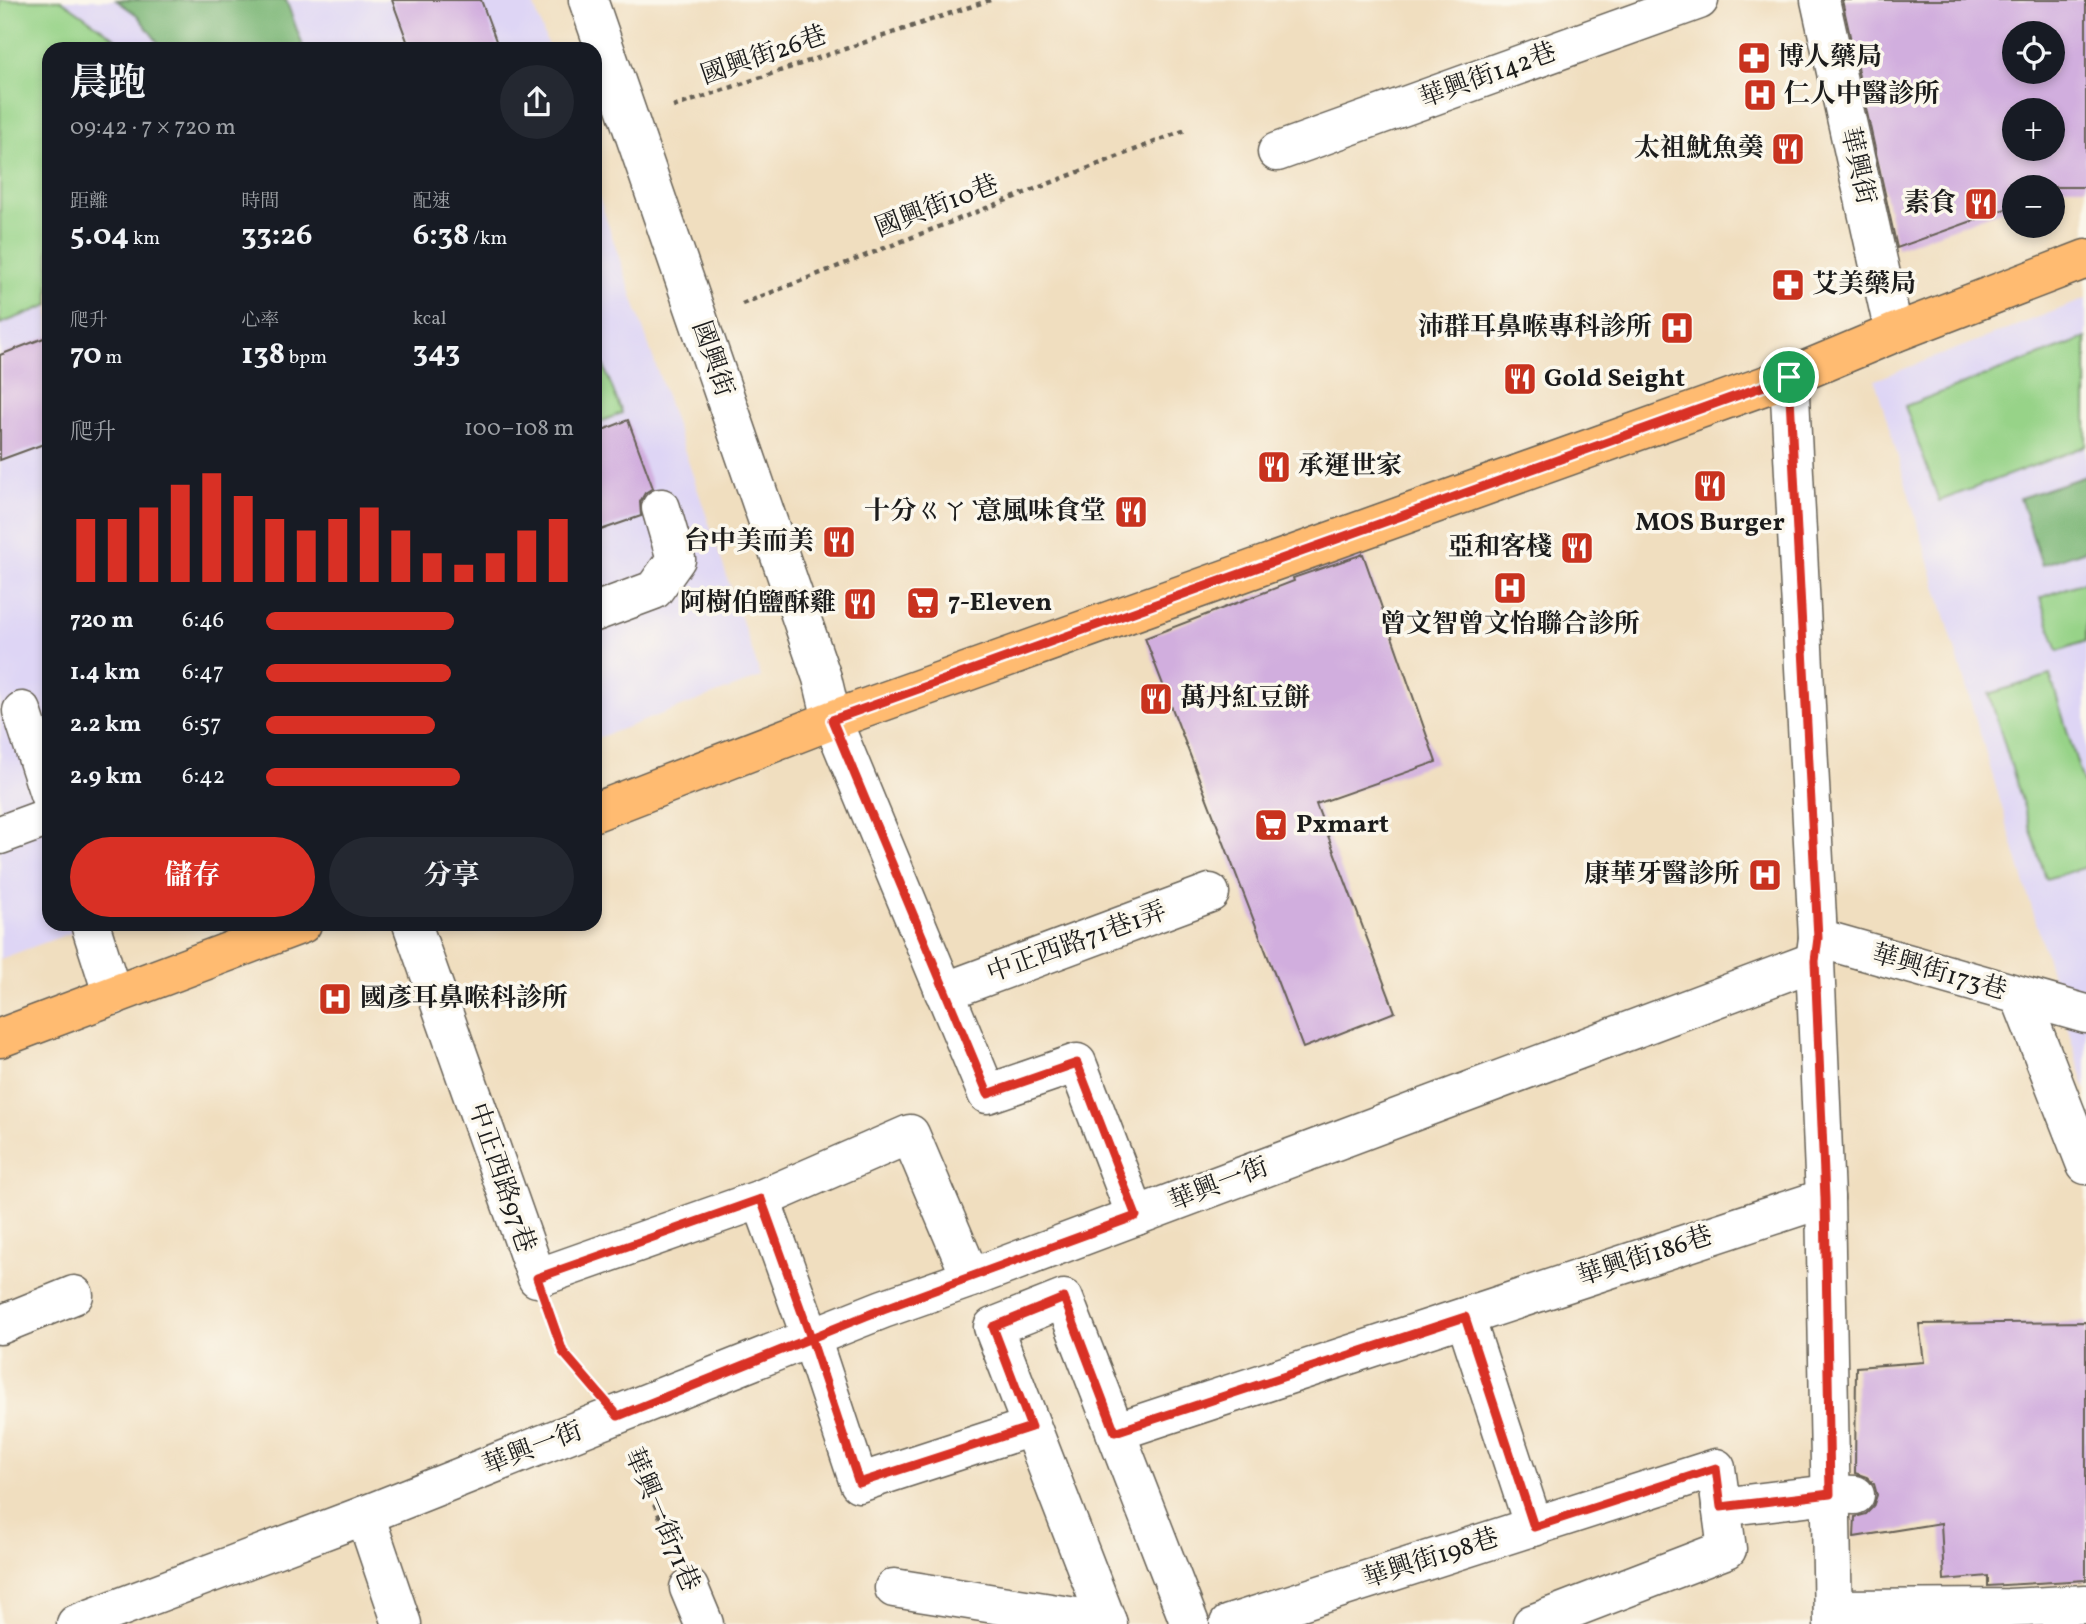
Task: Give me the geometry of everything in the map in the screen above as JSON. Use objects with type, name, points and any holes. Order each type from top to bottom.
[{"type":"main road","points":[[602,809],[832,720],[1789,377],[1894,332],[2086,258]]},
{"type":"main road","points":[[0,1038],[284,931]]},
{"type":"street","name":"國興街","points":[[588,0],[822,678],[832,720],[988,1094],[1077,1063],[1136,1216]]},
{"type":"street","name":"華興街142巷","points":[[1277,152],[1699,0]]},
{"type":"street","name":"華興街","points":[[1820,0],[1894,332]]},
{"type":"street","points":[[1789,377],[1817,949],[1825,1198],[1843,1422],[1843,1495],[1833,1616],[2009,1616],[2086,1604]]},
{"type":"street","points":[[602,609],[654,590],[676,559],[661,508]]},
{"type":"street","points":[[22,712],[42,773]]},
{"type":"street","points":[[0,835],[42,820]]},
{"type":"street","name":"中正西路71巷1弄","points":[[944,992],[1210,893]]},
{"type":"street","points":[[92,931],[113,996]]},
{"type":"street","name":"中正西路97巷","points":[[414,931],[537,1278]]},
{"type":"street","name":"華興街173巷","points":[[1817,949],[2073,1010]]},
{"type":"street","name":"華興一街","points":[[76,1624],[365,1515],[883,1309],[1136,1216],[1817,949]]},
{"type":"street","points":[[2020,996],[2086,1165]]},
{"type":"street","points":[[537,1278],[761,1199],[910,1134],[971,1278]]},
{"type":"street","name":"華興街186巷","points":[[1115,1432],[1825,1198]]},
{"type":"street","points":[[761,1199],[859,1483],[1031,1427]]},
{"type":"street","points":[[0,1325],[74,1295]]},
{"type":"street","points":[[1107,1623],[993,1327],[1064,1298],[1190,1624]]},
{"type":"street","points":[[1465,1317],[1534,1527]]},
{"type":"street","name":"華興街198巷","points":[[1229,1624],[1271,1618],[1534,1527],[1716,1468],[1727,1549],[1532,1624]]},
{"type":"street","points":[[1721,1507],[1843,1495]]},
{"type":"street","points":[[365,1515],[402,1624]]},
{"type":"street","name":"華興一街71巷","points":[[689,1588],[704,1624]]},
{"type":"street","points":[[894,1588],[1107,1623]]},
{"type":"path","name":"國興街26巷","points":[[629,121],[990,0]]},
{"type":"path","name":"國興街10巷","points":[[699,321],[1188,129]]},
{"type":"path","name":"中正西路97巷","points":[[537,1278],[563,1352],[618,1416]]},
{"type":"path","name":"華興一街71巷","points":[[618,1416],[689,1588]]},
{"type":"shaded area","points":[[0,0],[532,0],[547,42],[42,42],[42,931],[76,931],[0,959]]},
{"type":"shaded area","points":[[602,207],[761,677],[602,736]]},
{"type":"shaded area","points":[[2086,299],[2086,1090],[1875,380]]},
{"type":"green space","points":[[0,0],[61,0],[121,42],[42,42],[42,308],[0,324]]},
{"type":"green space","points":[[116,0],[286,0],[301,42],[158,42],[137,15]]},
{"type":"green space","points":[[2086,338],[2086,446],[1939,501],[1905,406]]},
{"type":"green space","points":[[602,362],[622,413],[602,421]]},
{"type":"green space","points":[[2086,476],[2086,550],[2042,565],[2020,498]]},
{"type":"green space","points":[[2086,581],[2086,641],[2058,651],[2040,598]]},
{"type":"green space","points":[[2050,675],[2086,792],[2086,867],[2046,879],[1989,694]]},
{"type":"building","points":[[392,0],[481,0],[496,42],[407,42]]},
{"type":"building","points":[[1842,0],[2086,0],[2086,187],[2065,187],[2065,175],[2002,175],[2002,210],[1897,248]]},
{"type":"building","points":[[42,339],[42,445],[0,460],[0,355]]},
{"type":"building","points":[[628,420],[653,488],[645,493],[640,502],[641,516],[602,530],[602,430]]},
{"type":"building","name":"Pxmart","points":[[1363,554],[1436,762],[1316,804],[1395,1012],[1303,1048],[1145,638],[1294,581],[1293,578]]},
{"type":"building","points":[[2086,1322],[2086,1580],[1988,1586],[1988,1576],[1944,1580],[1941,1523],[1854,1537],[1855,1517],[1866,1514],[1873,1507],[1877,1495],[1874,1484],[1867,1477],[1855,1473],[1856,1367],[1924,1362],[1919,1324]]},
{"type":"place","name":"博人藥局","points":[[1754,58]]},
{"type":"place","name":"仁人中醫診所","points":[[1760,95]]},
{"type":"place","name":"太祖魷魚羮","points":[[1788,149]]},
{"type":"place","name":"素食","points":[[1981,204]]},
{"type":"place","name":"艾美藥局","points":[[1788,285]]},
{"type":"place","name":"沛群耳鼻喉專科診所","points":[[1677,328]]},
{"type":"place","name":"Gold Seight","points":[[1520,379]]},
{"type":"place","name":"承運世家","points":[[1274,467]]},
{"type":"place","name":"MOS Burger","points":[[1710,486]]},
{"type":"place","name":"十分ㄍㄚˋ意風味食堂","points":[[1131,512]]},
{"type":"place","name":"台中美而美","points":[[839,542]]},
{"type":"place","name":"亞和客棧","points":[[1577,548]]},
{"type":"place","name":"曾文智曾文怡聯合診所","points":[[1510,588]]},
{"type":"place","name":"7-Eleven","points":[[923,603]]},
{"type":"place","name":"阿樹伯鹽酥雞","points":[[860,604]]},
{"type":"place","name":"萬丹紅豆餅","points":[[1156,699]]},
{"type":"place","name":"Pxmart","points":[[1271,825]]},
{"type":"place","name":"康華牙醫診所","points":[[1765,875]]},
{"type":"place","name":"國彥耳鼻喉科診所","points":[[335,999]]},
{"type":"route","points":[[1789,377],[832,720],[988,1094],[1077,1063],[1136,1216],[883,1309],[811,1338],[618,1416],[563,1352],[537,1278],[761,1199],[811,1338],[859,1483],[1031,1427],[993,1327],[1064,1298],[1115,1432],[1465,1317],[1534,1527],[1716,1468],[1721,1507],[1830,1494],[1825,1198],[1815,961],[1818,938],[1789,377]]}]
